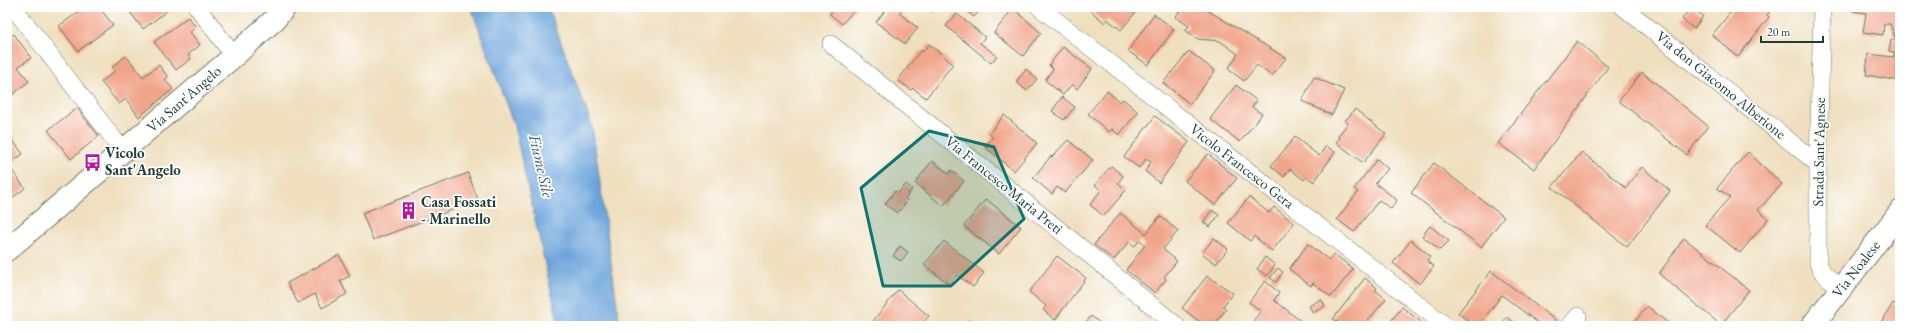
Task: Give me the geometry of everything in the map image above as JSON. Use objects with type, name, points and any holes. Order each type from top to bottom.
[{"type":"street","points":[[13,7],[123,151]]},
{"type":"street","points":[[197,7],[234,56]]},
{"type":"street","name":"Via Sant'Angelo","points":[[7,250],[234,56],[275,19],[285,7]]},
{"type":"street","name":"Vicolo Francesco Gera","points":[[1039,7],[1446,326]]},
{"type":"street","name":"Via don Giacomo Alberione","points":[[1624,7],[1818,164]]},
{"type":"street","name":"Strada Sant'Agnese","points":[[1822,7],[1818,164],[1818,264],[1823,273],[1840,289]]},
{"type":"street","name":"Via Francesco Maria Preti","points":[[831,44],[1177,326]]},
{"type":"street","name":"Via Noalese","points":[[1814,325],[1900,212]]},
{"type":"highlighted area","points":[[929,131],[994,147],[1024,219],[951,286],[883,286],[861,188]]},
{"type":"water","name":"Fiume Sile","points":[[471,7],[548,7],[592,126],[620,326],[559,326],[514,126]]},
{"type":"building","points":[[85,7],[99,7],[113,25],[78,51],[59,26]]},
{"type":"building","points":[[126,7],[172,7],[143,29]]},
{"type":"building","points":[[831,7],[857,7],[842,24],[830,14],[833,9]]},
{"type":"building","points":[[888,7],[904,7],[899,13],[918,28],[905,44],[876,22]]},
{"type":"building","points":[[926,7],[937,7],[932,12]]},
{"type":"building","points":[[961,7],[983,7],[974,17]]},
{"type":"building","points":[[1086,7],[1140,7],[1121,30],[1107,19],[1105,23]]},
{"type":"building","points":[[1183,7],[1202,7],[1286,58],[1272,76],[1257,65],[1244,81],[1228,69],[1238,54],[1220,41],[1198,39],[1185,30],[1189,26],[1175,17]]},
{"type":"building","points":[[1691,7],[1703,16],[1694,29],[1682,19]]},
{"type":"building","points":[[1735,7],[1773,7],[1767,15],[1769,17],[1738,57],[1712,35]]},
{"type":"building","points":[[1854,7],[1900,7],[1900,81],[1866,75],[1868,54],[1894,57],[1894,52],[1889,51],[1891,40],[1896,40],[1890,24],[1884,24],[1883,35],[1863,32],[1866,13],[1853,11]]},
{"type":"building","points":[[1013,8],[1041,33],[1023,56],[994,33]]},
{"type":"building","points":[[957,14],[985,37],[980,43],[997,56],[991,63],[946,26]]},
{"type":"building","points":[[1154,14],[1174,29],[1148,65],[1128,51]]},
{"type":"building","points":[[188,17],[196,27],[190,32],[200,45],[188,55],[191,59],[176,70],[154,42]]},
{"type":"building","points":[[14,34],[31,58],[18,67],[29,81],[10,97],[7,93],[7,40]]},
{"type":"building","points":[[1577,41],[1608,67],[1534,169],[1498,143]]},
{"type":"building","points":[[929,44],[953,64],[926,98],[913,88],[911,90],[898,80],[921,50],[923,52]]},
{"type":"building","points":[[1063,47],[1092,69],[1077,89],[1072,84],[1063,95],[1045,80],[1053,69],[1049,65]]},
{"type":"building","points":[[1189,51],[1215,71],[1190,104],[1163,83]]},
{"type":"building","points":[[126,56],[143,77],[159,65],[168,77],[165,80],[173,89],[139,117],[126,99],[119,104],[101,82],[115,71],[112,67]]},
{"type":"building","points":[[1026,69],[1037,79],[1027,91],[1016,82]]},
{"type":"building","points":[[1642,72],[1708,126],[1687,155],[1619,101]]},
{"type":"building","points":[[1314,77],[1344,90],[1332,115],[1302,101]]},
{"type":"building","points":[[1236,85],[1257,101],[1252,107],[1262,114],[1240,142],[1210,119]]},
{"type":"building","points":[[1107,91],[1120,102],[1123,99],[1138,112],[1119,135],[1112,129],[1109,132],[1088,114]]},
{"type":"building","points":[[1062,97],[1075,107],[1064,120],[1052,111]]},
{"type":"building","points":[[77,108],[99,136],[71,159],[48,130]]},
{"type":"building","points":[[1355,109],[1386,134],[1363,163],[1336,142],[1340,138],[1338,136],[1348,123],[1345,121]]},
{"type":"building","points":[[1004,115],[1037,143],[1014,171],[985,147],[993,137],[989,134]]},
{"type":"building","points":[[1155,116],[1189,142],[1159,183],[1145,171],[1151,162],[1146,159],[1139,168],[1124,157]]},
{"type":"building","points":[[7,133],[23,154],[8,165],[25,188],[7,202]]},
{"type":"building","points":[[1295,137],[1319,156],[1326,146],[1335,152],[1314,182],[1307,177],[1304,180],[1290,169],[1284,177],[1271,166]]},
{"type":"building","points":[[1068,140],[1093,160],[1065,193],[1057,187],[1052,194],[1033,178],[1051,156],[1052,157]]},
{"type":"building","points":[[1582,152],[1626,188],[1642,167],[1670,191],[1627,247],[1552,187]]},
{"type":"building","points":[[1748,152],[1782,184],[1758,210],[1768,219],[1740,253],[1705,225],[1730,197],[1717,188]]},
{"type":"building","points":[[1208,154],[1237,178],[1215,205],[1185,181]]},
{"type":"building","points":[[1377,159],[1388,169],[1375,183],[1397,200],[1391,209],[1379,200],[1354,232],[1337,219],[1358,192],[1354,189]]},
{"type":"building","points":[[932,161],[949,174],[951,170],[964,181],[943,206],[915,183]]},
{"type":"building","points":[[1434,163],[1504,217],[1481,247],[1411,193]]},
{"type":"building","points":[[1111,166],[1123,176],[1118,183],[1126,190],[1104,216],[1090,205],[1101,190],[1095,185]]},
{"type":"building","points":[[468,173],[478,200],[373,240],[362,213]]},
{"type":"building","points":[[906,184],[912,189],[905,199],[908,201],[897,213],[885,204],[895,191],[898,193]]},
{"type":"building","points":[[1249,197],[1269,213],[1274,207],[1294,223],[1272,251],[1254,236],[1250,241],[1228,223]]},
{"type":"building","points":[[986,199],[1021,227],[999,254],[964,226]]},
{"type":"building","points":[[1212,210],[1219,215],[1210,227],[1203,222]]},
{"type":"building","points":[[1120,213],[1146,234],[1160,216],[1178,231],[1163,249],[1177,261],[1164,277],[1166,279],[1155,293],[1126,270],[1145,245],[1140,240],[1135,246],[1129,242],[1114,260],[1094,245]]},
{"type":"building","points":[[1430,226],[1449,241],[1440,250],[1422,236]]},
{"type":"building","points":[[1214,238],[1228,249],[1216,264],[1202,253]]},
{"type":"building","points":[[1684,238],[1749,290],[1721,325],[1659,274]]},
{"type":"building","points":[[1411,240],[1430,256],[1427,261],[1434,266],[1420,284],[1393,263]]},
{"type":"building","points":[[944,241],[984,273],[973,287],[957,275],[949,284],[924,265]]},
{"type":"building","points":[[1308,244],[1329,260],[1334,254],[1353,269],[1331,297],[1313,283],[1311,286],[1289,269]]},
{"type":"building","points":[[900,246],[908,252],[901,261],[893,256]]},
{"type":"building","points":[[339,255],[350,276],[340,281],[347,294],[322,308],[315,294],[298,303],[287,283]]},
{"type":"building","points":[[1057,256],[1086,278],[1055,320],[1043,310],[1046,306],[1029,292]]},
{"type":"building","points":[[1265,257],[1275,265],[1267,276],[1257,269]]},
{"type":"building","points":[[1278,268],[1283,272],[1276,282],[1270,278]]},
{"type":"building","points":[[1491,271],[1563,326],[1542,326],[1502,295],[1478,326],[1475,326],[1458,313]]},
{"type":"building","points":[[1207,276],[1233,293],[1223,306],[1226,309],[1214,326],[1205,326],[1182,308]]},
{"type":"building","points":[[1365,278],[1377,288],[1375,290],[1386,299],[1363,326],[1355,324],[1354,326],[1343,326],[1333,319]]},
{"type":"building","points":[[1265,281],[1279,293],[1274,300],[1307,326],[1249,326],[1261,311],[1249,302]]},
{"type":"building","points":[[898,290],[929,316],[920,326],[869,326]]},
{"type":"building","points":[[1321,299],[1325,306],[1313,313],[1309,306]]},
{"type":"building","points":[[1893,303],[1900,307],[1900,326],[1879,326]]},
{"type":"building","points":[[1647,306],[1668,323],[1673,326],[1632,325]]},
{"type":"building","points":[[1402,307],[1426,326],[1387,326]]},
{"type":"building","points":[[1091,316],[1104,326],[1083,326]]},
{"type":"building","points":[[1507,317],[1518,326],[1500,326]]},
{"type":"building","points":[[974,321],[975,326],[950,326],[950,325]]},
{"type":"place","name":"Vicolo Sant'Angelo","points":[[92,162]]},
{"type":"place","name":"Casa Fossati - Marinello","points":[[408,211]]}]
